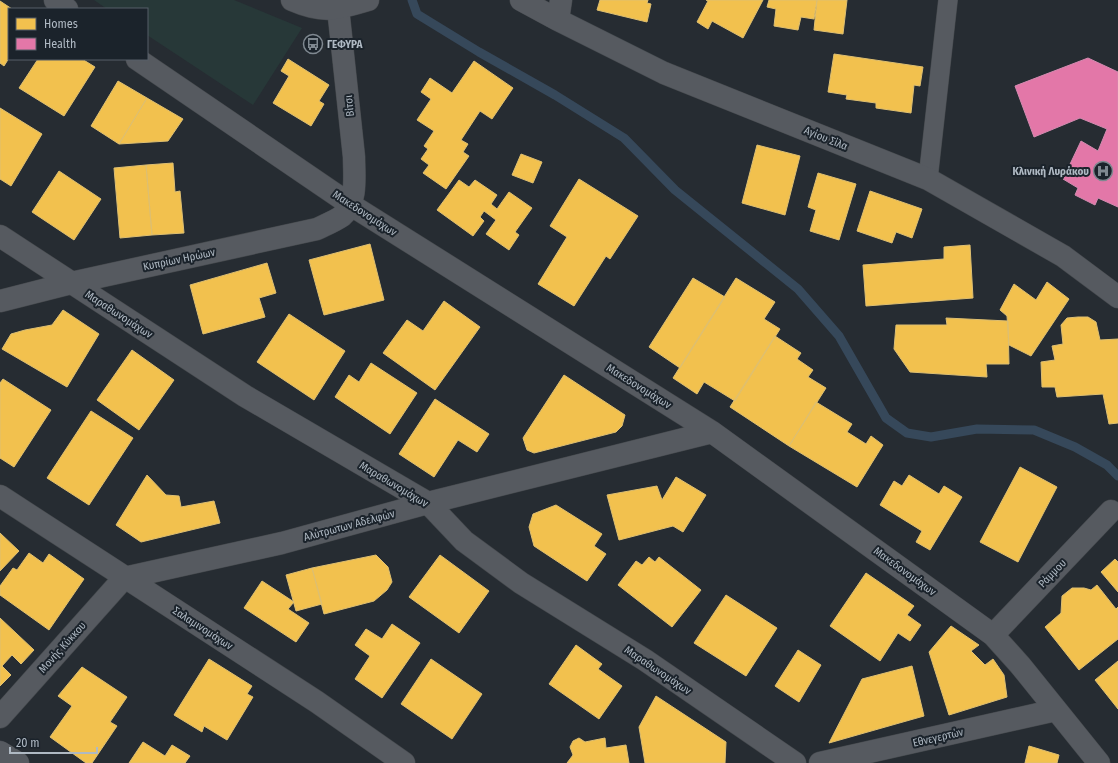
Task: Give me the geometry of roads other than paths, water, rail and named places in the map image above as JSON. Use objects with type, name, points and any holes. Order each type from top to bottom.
[{"type":"street","points":[[55,0],[66,8]]},
{"type":"street","points":[[292,0],[305,6],[321,10],[338,8],[368,0]]},
{"type":"street","name":"Αγίου Σίλα","points":[[521,0],[560,10],[664,73],[928,179],[1063,256],[1118,297]]},
{"type":"street","points":[[928,179],[948,0]]},
{"type":"street","name":"Βίτσι","points":[[338,8],[354,157],[354,180],[351,205]]},
{"type":"street","name":"Μακεδονομάχων","points":[[137,60],[351,205],[712,432],[993,634],[1099,763]]},
{"type":"street","name":"Κυπρίων Ηρώων","points":[[0,301],[71,283],[317,229],[342,216],[351,205]]},
{"type":"street","name":"Μαραθωνομάχων","points":[[0,236],[245,396],[428,503],[464,541],[521,582],[645,660],[795,763]]},
{"type":"street","name":"Αλύτρωτων Αδελφών","points":[[124,578],[282,543],[428,503],[712,432]]},
{"type":"street","name":"Σαλαμινομάχων","points":[[0,496],[317,702],[404,763]]},
{"type":"street","name":"Ράμμου","points":[[993,634],[1111,511]]},
{"type":"street","name":"Μονής Κύκκου","points":[[0,717],[124,578]]},
{"type":"street","name":"Εθνεγερτών","points":[[820,763],[1056,710]]},
{"type":"street","points":[[0,752],[18,763]]},
{"type":"waterway","points":[[412,0],[417,14],[479,52],[555,95],[624,138],[675,190],[798,289],[839,336],[886,418],[907,433],[931,437],[977,429],[1034,430],[1075,447],[1107,465],[1118,476]]},
{"type":"place","name":"ΓΕΦΥΡΑ","points":[[313,44]]},
{"type":"place","name":"Κλινική Λυράκου","points":[[1103,171]]}]
